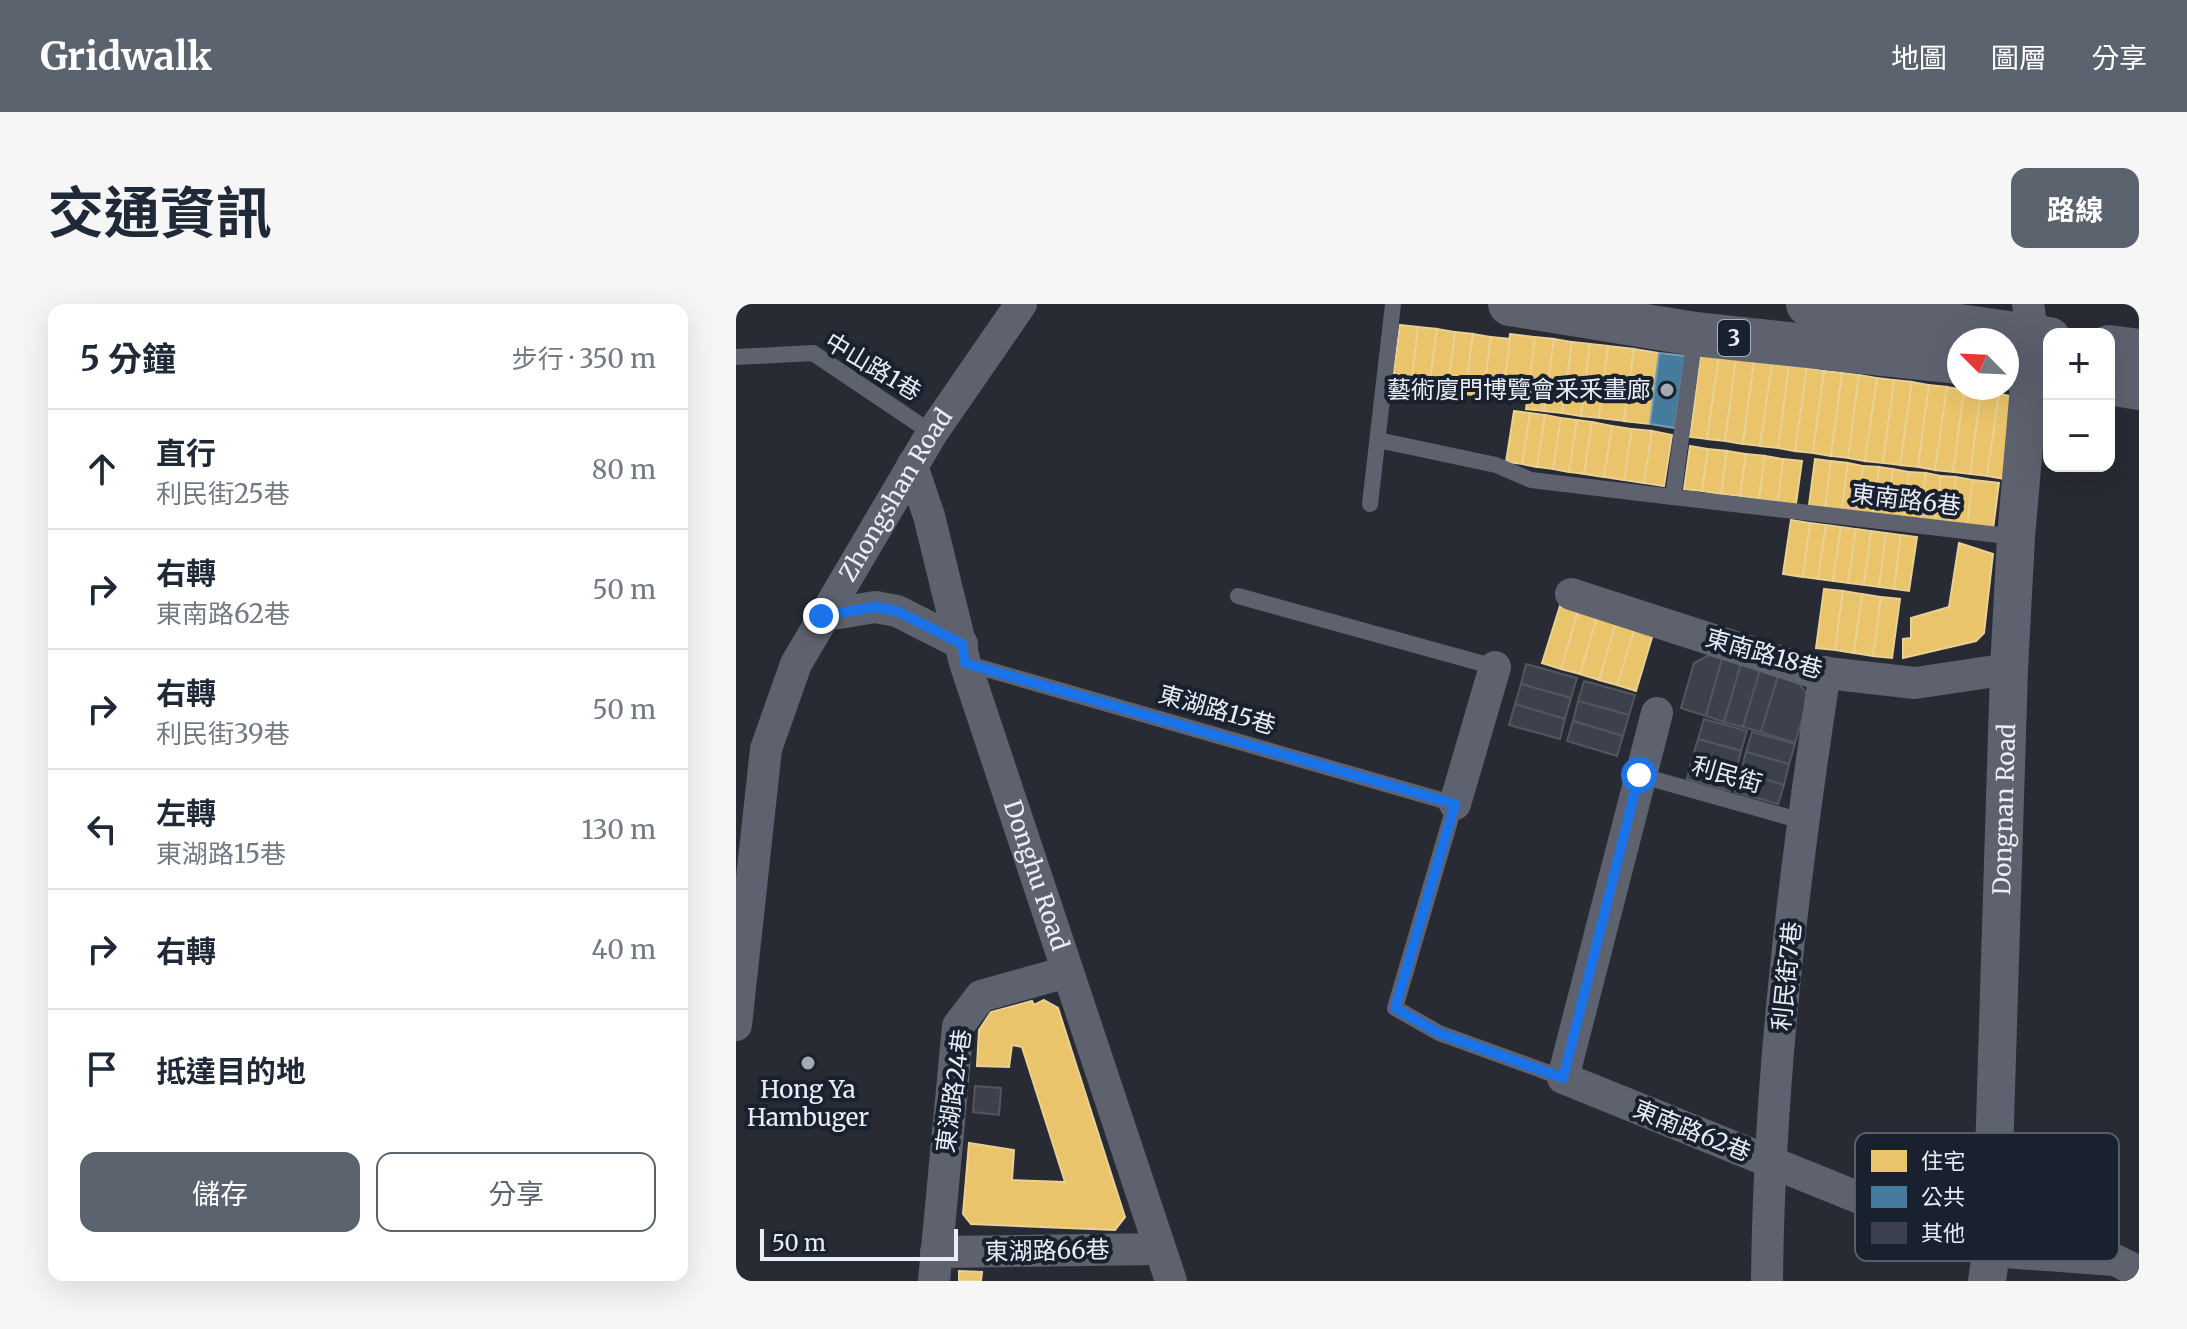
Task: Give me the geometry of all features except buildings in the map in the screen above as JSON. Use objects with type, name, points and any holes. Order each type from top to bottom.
[{"type":"main road","name":"3","points":[[1510,304],[1695,334],[1947,361]]},
{"type":"main road","points":[[1808,304],[2033,348]]},
{"type":"main road","points":[[2115,348],[2139,351]]},
{"type":"main road","points":[[2115,384],[2139,388]]},
{"type":"street","name":"Zhongshan Road","points":[[736,1025],[766,749],[796,664],[821,616],[932,433],[1021,304]]},
{"type":"street","name":"Dongnan Road","points":[[1993,1133],[2009,669],[2016,537],[2033,348]]},
{"type":"street","name":"Donghu Road","points":[[912,466],[929,516],[963,654],[1171,1281]]},
{"type":"street","name":"東南路18巷","points":[[1571,594],[1809,671],[1915,683],[2009,669]]},
{"type":"street","points":[[821,616],[875,607],[897,611],[963,654]]},
{"type":"street","points":[[1455,804],[1495,667]]},
{"type":"street","name":"利民街7巷","points":[[1767,1281],[1768,1162],[1802,821],[1825,672]]},
{"type":"street","points":[[1563,1078],[1657,713]]},
{"type":"street","name":"東湖路24巷","points":[[935,1267],[958,1026],[981,996],[1067,972]]},
{"type":"street","name":"東南路62巷","points":[[1563,1078],[1768,1162],[1855,1203]]},
{"type":"street","name":"東湖路66巷","points":[[935,1267],[1159,1249]]},
{"type":"street","name":"東南路62巷","points":[[1989,1266],[2094,1261]]},
{"type":"street","name":"東南路62巷","points":[[2117,1261],[2139,1272]]},
{"type":"lane","points":[[1370,504],[1393,304]]},
{"type":"lane","points":[[1673,497],[1695,334]]},
{"type":"lane","name":"中山路1巷","points":[[736,357],[813,353],[932,433]]},
{"type":"lane","name":"東南路6巷","points":[[1378,440],[1496,465],[1531,480],[2016,537]]},
{"type":"lane","points":[[1238,596],[1495,667]]},
{"type":"lane","name":"東湖路15巷","points":[[963,654],[1455,804]]},
{"type":"lane","name":"利民街","points":[[1639,775],[1802,821]]},
{"type":"lane","name":"東南路62巷","points":[[1455,804],[1395,1008],[1439,1033],[1563,1078]]},
{"type":"place","name":"藝術廈門博覽會釆釆畫廊","points":[[1667,390]]},
{"type":"place","name":"Hong Ya Hambuger","points":[[808,1063]]},
{"type":"route","points":[[821,616],[875,607],[897,611],[962,644],[965,663],[1455,804],[1395,1008],[1439,1033],[1563,1078],[1639,775]]}]
